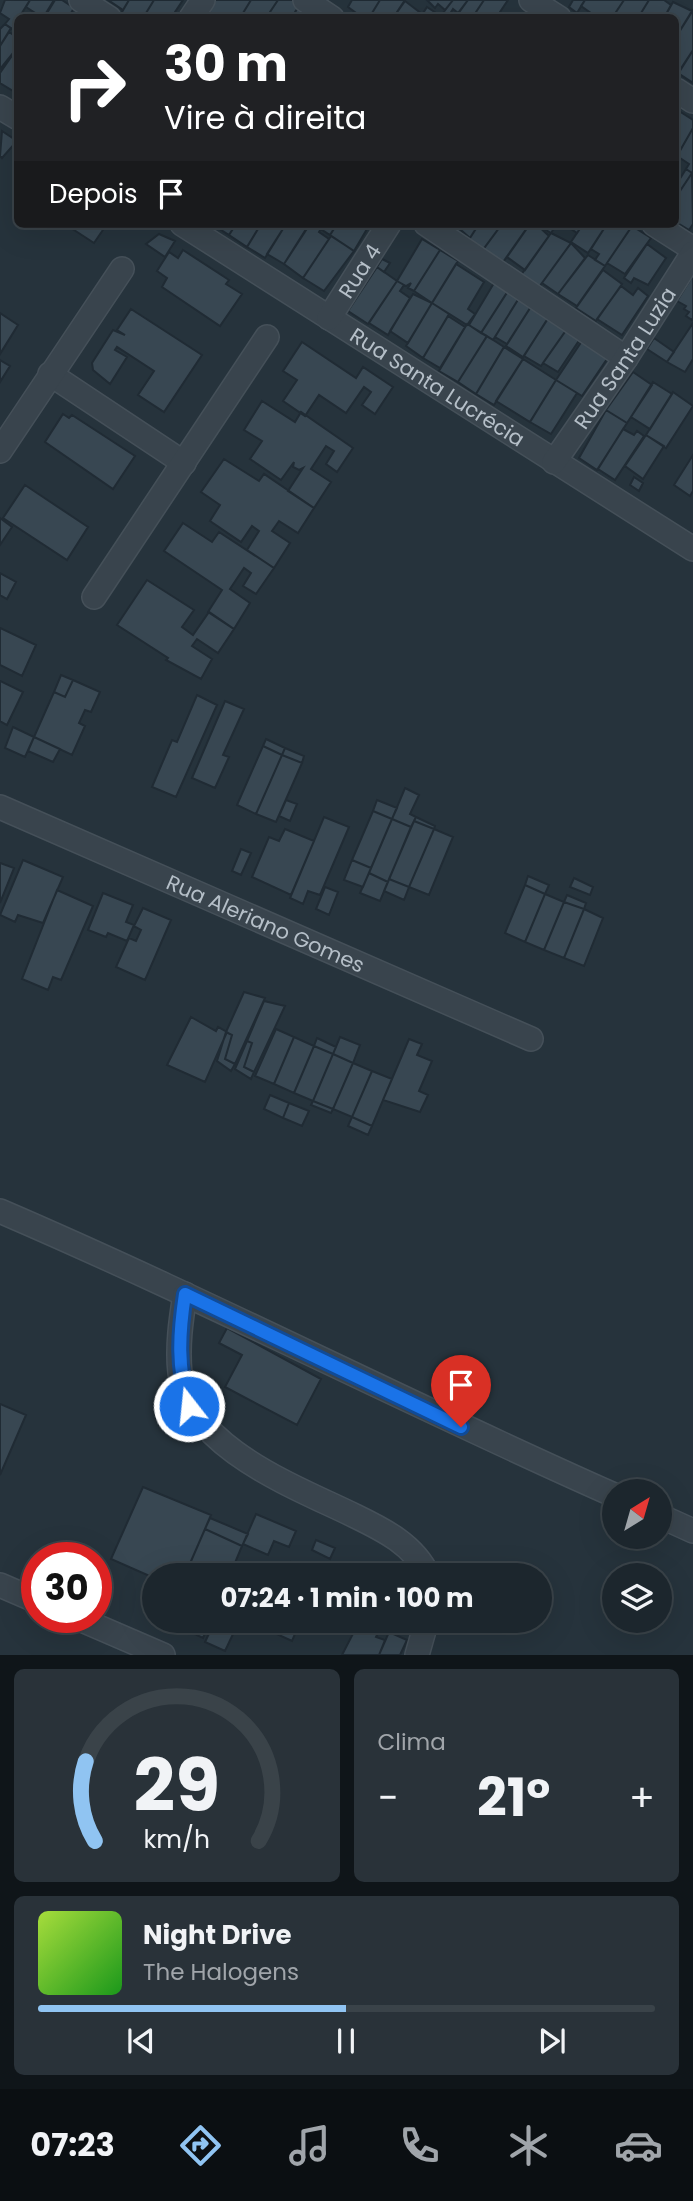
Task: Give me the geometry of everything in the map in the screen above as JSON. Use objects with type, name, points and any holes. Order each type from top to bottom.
[{"type":"street","points":[[81,0],[103,14]]},
{"type":"street","points":[[305,0],[326,14]]},
{"type":"street","points":[[531,5],[550,14]]},
{"type":"street","name":"Rua Santa Lucrécia","points":[[188,228],[693,550]]},
{"type":"street","name":"Rua 4","points":[[329,318],[386,228]]},
{"type":"street","points":[[432,228],[626,358]]},
{"type":"street","points":[[660,228],[693,251]]},
{"type":"street","name":"Rua Santa Luzia","points":[[554,462],[626,358],[693,251]]},
{"type":"street","points":[[0,451],[122,268]]},
{"type":"street","points":[[94,597],[267,337]]},
{"type":"street","points":[[50,374],[184,463]]},
{"type":"street","name":"Rua Aleriano Gomes","points":[[0,807],[531,1039]]},
{"type":"street","points":[[0,1211],[185,1294],[461,1427],[602,1490]]},
{"type":"street","points":[[185,1294],[179,1334],[180,1375],[189,1406],[206,1428],[228,1448],[285,1481],[391,1535],[412,1551],[420,1563]]},
{"type":"street","points":[[672,1521],[693,1531]]},
{"type":"street","points":[[0,1585],[21,1594]]},
{"type":"street","points":[[112,1633],[163,1655]]},
{"type":"street","points":[[417,1655],[423,1633]]},
{"type":"building","points":[[5,0],[30,0],[21,14],[14,14],[12,29],[5,24],[9,19],[0,13]]},
{"type":"building","points":[[30,0],[54,0],[45,14],[37,14],[26,7]]},
{"type":"building","points":[[55,0],[62,0],[74,8],[70,14],[46,14]]},
{"type":"building","points":[[108,0],[129,0],[123,10]]},
{"type":"building","points":[[129,0],[154,0],[145,14],[122,12]]},
{"type":"building","points":[[154,0],[183,0],[174,14],[145,14]]},
{"type":"building","points":[[213,0],[251,0],[242,14],[212,14],[207,10]]},
{"type":"building","points":[[251,0],[278,0],[269,14],[242,14]]},
{"type":"building","points":[[278,0],[296,0],[301,3],[294,14],[269,14]]},
{"type":"building","points":[[352,0],[380,0],[371,14],[358,14],[348,7]]},
{"type":"building","points":[[380,0],[405,0],[396,14],[371,14]]},
{"type":"building","points":[[427,0],[453,0],[445,10],[438,4],[435,8]]},
{"type":"building","points":[[453,0],[468,0],[458,13],[453,9],[450,14],[443,13]]},
{"type":"building","points":[[468,0],[484,0],[475,14],[458,14]]},
{"type":"building","points":[[484,0],[508,0],[499,14],[475,14]]},
{"type":"building","points":[[573,0],[585,0],[577,13],[569,7]]},
{"type":"building","points":[[585,0],[624,0],[615,14],[592,14],[581,6]]},
{"type":"building","points":[[624,0],[649,0],[640,14],[615,14]]},
{"type":"building","points":[[649,0],[664,0],[671,5],[666,14],[640,14]]},
{"type":"building","points":[[405,1],[422,14],[396,14]]},
{"type":"building","points":[[673,2],[692,11],[679,32],[679,14],[666,14]]},
{"type":"building","points":[[427,7],[436,13],[435,14],[423,14]]},
{"type":"building","points":[[298,8],[306,14],[294,14]]},
{"type":"building","points":[[693,10],[693,50],[679,72],[679,32]]},
{"type":"building","points":[[5,24],[11,28],[0,46],[0,29]]},
{"type":"building","points":[[9,32],[14,35],[14,52],[0,69],[0,46]]},
{"type":"building","points":[[693,50],[693,83],[679,71]]},
{"type":"building","points":[[14,53],[14,92],[0,83],[0,73]]},
{"type":"building","points":[[679,111],[693,120],[693,128],[679,152]]},
{"type":"building","points":[[693,128],[692,173],[686,169],[689,164],[679,157]]},
{"type":"building","points":[[2,131],[14,139],[14,144],[2,158]]},
{"type":"building","points":[[686,169],[692,173],[679,192],[679,175],[681,177]]},
{"type":"building","points":[[692,173],[693,224],[689,230],[679,224],[679,192]]},
{"type":"building","points":[[71,228],[104,228],[94,243]]},
{"type":"building","points":[[218,228],[233,228],[229,235]]},
{"type":"building","points":[[233,228],[259,228],[247,247],[229,235]]},
{"type":"building","points":[[259,228],[284,228],[265,258],[247,247]]},
{"type":"building","points":[[283,228],[307,228],[284,264],[267,254]]},
{"type":"building","points":[[307,228],[321,229],[319,232],[329,239],[303,278],[284,264]]},
{"type":"building","points":[[319,228],[334,228],[330,235]]},
{"type":"building","points":[[334,228],[367,229],[354,251],[330,235]]},
{"type":"building","points":[[459,228],[476,228],[470,238]]},
{"type":"building","points":[[476,228],[499,228],[482,251],[468,241]]},
{"type":"building","points":[[499,228],[527,228],[501,265],[482,251]]},
{"type":"building","points":[[527,228],[540,228],[549,236],[525,270],[507,257]]},
{"type":"building","points":[[580,228],[604,228],[588,253],[571,242]]},
{"type":"building","points":[[604,228],[631,228],[605,266],[595,260],[599,254],[591,249]]},
{"type":"building","points":[[631,228],[651,238],[625,274],[607,263]]},
{"type":"building","points":[[551,233],[571,243],[539,287],[521,275]]},
{"type":"building","points":[[159,234],[175,241],[165,257],[146,244]]},
{"type":"building","points":[[331,236],[354,251],[324,291],[303,278]]},
{"type":"building","points":[[422,239],[440,250],[414,291],[408,288],[411,283],[406,286],[397,281]]},
{"type":"building","points":[[571,243],[585,258],[558,294],[542,283]]},
{"type":"building","points":[[647,244],[666,258],[648,285],[634,278],[631,283],[624,278]]},
{"type":"building","points":[[183,250],[229,280],[226,284],[242,294],[220,326],[162,287],[167,278],[157,271],[169,252],[178,258]]},
{"type":"building","points":[[440,250],[458,261],[432,303],[414,291]]},
{"type":"building","points":[[588,255],[605,266],[577,306],[558,294]]},
{"type":"building","points":[[382,259],[390,263],[384,272],[377,267]]},
{"type":"building","points":[[456,264],[484,282],[468,309],[475,314],[467,325],[432,303]]},
{"type":"building","points":[[377,267],[397,281],[368,324],[348,311]]},
{"type":"building","points":[[603,270],[622,284],[596,321],[576,308]]},
{"type":"building","points":[[693,275],[692,320],[686,316],[689,312],[684,309],[686,306],[677,301]]},
{"type":"building","points":[[397,281],[404,285],[400,291],[410,298],[388,335],[369,323]]},
{"type":"building","points":[[494,283],[508,291],[481,333],[469,325]]},
{"type":"building","points":[[621,286],[633,295],[638,288],[648,296],[622,335],[597,319]]},
{"type":"building","points":[[508,291],[519,298],[493,340],[481,333]]},
{"type":"building","points":[[413,294],[432,303],[408,343],[390,331]]},
{"type":"building","points":[[519,298],[532,305],[507,344],[495,337]]},
{"type":"building","points":[[432,303],[449,314],[423,358],[406,346]]},
{"type":"building","points":[[532,305],[549,317],[523,357],[506,346]]},
{"type":"building","points":[[131,309],[202,355],[164,412],[138,395],[154,371],[117,347],[115,350],[127,357],[110,384],[93,370],[92,363],[113,330],[125,335],[117,330]]},
{"type":"building","points":[[0,313],[18,325],[0,354]]},
{"type":"building","points":[[550,315],[567,329],[541,366],[524,356]]},
{"type":"building","points":[[448,316],[465,327],[440,368],[423,358]]},
{"type":"building","points":[[693,323],[693,359],[685,372],[667,362]]},
{"type":"building","points":[[467,324],[487,336],[458,382],[439,371]]},
{"type":"building","points":[[567,329],[580,339],[558,372],[543,363]]},
{"type":"building","points":[[487,336],[504,347],[476,394],[458,382]]},
{"type":"building","points":[[654,338],[674,352],[667,362],[647,349]]},
{"type":"building","points":[[582,341],[609,356],[582,396],[556,380]]},
{"type":"building","points":[[302,342],[356,378],[363,367],[393,387],[375,414],[362,405],[371,392],[364,387],[346,413],[319,395],[305,416],[283,401],[297,380],[283,371]]},
{"type":"building","points":[[504,347],[523,359],[494,405],[476,394]]},
{"type":"building","points":[[523,359],[556,380],[530,422],[496,401]]},
{"type":"building","points":[[0,360],[10,366],[0,382]]},
{"type":"building","points":[[633,372],[652,385],[627,423],[606,410]]},
{"type":"building","points":[[556,380],[577,393],[551,434],[530,422]]},
{"type":"building","points":[[653,382],[672,394],[650,429],[631,417]]},
{"type":"building","points":[[673,392],[693,406],[666,448],[646,435]]},
{"type":"building","points":[[262,401],[295,422],[301,412],[353,448],[337,472],[326,464],[334,451],[326,446],[311,469],[331,482],[314,508],[288,491],[303,468],[299,470],[293,467],[294,462],[281,480],[250,459],[262,441],[244,430]]},
{"type":"building","points":[[606,410],[627,423],[597,470],[579,458]]},
{"type":"building","points":[[63,414],[69,418],[72,415],[135,456],[113,489],[45,442]]},
{"type":"building","points":[[623,429],[634,435],[637,431],[644,436],[615,480],[598,469]]},
{"type":"building","points":[[646,435],[664,446],[643,479],[625,466]]},
{"type":"building","points":[[693,455],[693,491],[690,496],[674,485]]},
{"type":"building","points":[[224,459],[259,481],[264,474],[314,508],[298,533],[279,521],[272,531],[290,543],[274,568],[247,550],[259,531],[252,526],[241,542],[210,521],[220,505],[201,492]]},
{"type":"building","points":[[634,477],[643,483],[639,491],[630,485]]},
{"type":"building","points":[[25,485],[88,527],[67,560],[3,518]]},
{"type":"building","points":[[0,518],[12,527],[0,545]]},
{"type":"building","points":[[183,523],[212,542],[219,532],[274,568],[256,594],[243,586],[251,573],[244,568],[230,589],[250,603],[234,629],[208,612],[222,590],[164,551]]},
{"type":"building","points":[[0,573],[16,582],[7,599],[0,595]]},
{"type":"building","points":[[147,580],[194,610],[182,627],[193,635],[209,612],[234,629],[218,653],[197,639],[192,646],[212,659],[201,679],[166,660],[168,658],[117,625]]},
{"type":"building","points":[[0,628],[36,645],[22,676],[0,665]]},
{"type":"building","points":[[61,675],[73,680],[65,697],[54,692]]},
{"type":"building","points":[[73,680],[100,692],[91,712],[85,710],[79,723],[85,726],[72,755],[34,737],[54,692],[65,697]]},
{"type":"building","points":[[0,681],[23,692],[7,725],[0,721]]},
{"type":"building","points":[[197,695],[217,705],[176,797],[152,787],[172,740],[177,742]]},
{"type":"building","points":[[225,701],[244,709],[223,755],[229,757],[215,788],[192,778]]},
{"type":"building","points":[[13,727],[34,737],[25,757],[5,748]]},
{"type":"building","points":[[34,737],[60,749],[53,762],[28,751]]},
{"type":"building","points":[[266,739],[285,748],[282,755],[263,746]]},
{"type":"building","points":[[263,746],[282,755],[256,814],[237,805]]},
{"type":"building","points":[[285,748],[304,756],[302,763],[282,755]]},
{"type":"building","points":[[282,755],[302,763],[276,822],[256,814]]},
{"type":"building","points":[[405,788],[419,795],[410,814],[416,817],[411,827],[392,819]]},
{"type":"building","points":[[286,800],[297,804],[290,821],[279,816]]},
{"type":"building","points":[[377,800],[397,808],[392,819],[373,811]]},
{"type":"building","points":[[373,811],[392,819],[371,868],[352,860]]},
{"type":"building","points":[[324,817],[349,827],[320,895],[308,891],[303,904],[290,898]]},
{"type":"building","points":[[416,817],[435,826],[434,829],[414,821]]},
{"type":"building","points":[[392,819],[411,827],[388,882],[369,873]]},
{"type":"building","points":[[414,821],[434,829],[409,887],[389,879]]},
{"type":"building","points":[[285,829],[314,841],[291,895],[252,877],[269,837],[279,841]]},
{"type":"building","points":[[434,829],[453,837],[429,895],[409,887]]},
{"type":"building","points":[[241,849],[251,853],[241,875],[232,871]]},
{"type":"building","points":[[23,860],[63,877],[43,923],[18,915],[15,922],[0,915]]},
{"type":"building","points":[[352,860],[371,868],[363,887],[344,880]]},
{"type":"building","points":[[0,863],[14,868],[0,903]]},
{"type":"building","points":[[369,873],[388,882],[380,901],[360,893]]},
{"type":"building","points":[[528,876],[549,885],[545,894],[525,885]]},
{"type":"building","points":[[574,878],[593,887],[590,895],[570,887]]},
{"type":"building","points":[[389,879],[409,887],[404,900],[384,891]]},
{"type":"building","points":[[525,885],[545,894],[525,942],[505,933]]},
{"type":"building","points":[[325,887],[338,892],[329,915],[316,909]]},
{"type":"building","points":[[57,890],[93,906],[61,980],[53,977],[48,990],[22,979]]},
{"type":"building","points":[[103,893],[133,905],[126,922],[134,925],[127,941],[108,933],[106,937],[88,930]]},
{"type":"building","points":[[545,894],[564,902],[544,950],[525,942]]},
{"type":"building","points":[[567,895],[586,903],[584,909],[564,902]]},
{"type":"building","points":[[564,902],[584,909],[564,958],[544,950]]},
{"type":"building","points":[[143,908],[171,920],[145,980],[116,967],[129,938],[136,941],[141,930],[134,926]]},
{"type":"building","points":[[584,909],[603,918],[584,966],[564,958]]},
{"type":"building","points":[[244,992],[265,998],[235,1064],[225,1059],[232,1035],[226,1032]]},
{"type":"building","points":[[264,1001],[285,1006],[254,1072],[244,1067],[252,1043],[247,1041]]},
{"type":"building","points":[[191,1017],[216,1031],[218,1027],[227,1032],[205,1082],[167,1065]]},
{"type":"building","points":[[276,1029],[294,1037],[274,1084],[255,1076]]},
{"type":"building","points":[[226,1032],[232,1035],[225,1059],[235,1064],[231,1071],[217,1061]]},
{"type":"building","points":[[294,1037],[314,1046],[294,1093],[274,1084]]},
{"type":"building","points":[[340,1037],[360,1045],[353,1063],[333,1054]]},
{"type":"building","points":[[317,1038],[336,1047],[333,1054],[314,1046]]},
{"type":"building","points":[[409,1039],[422,1044],[417,1055],[432,1061],[419,1091],[428,1095],[420,1112],[383,1100]]},
{"type":"building","points":[[247,1041],[252,1043],[244,1067],[254,1072],[251,1079],[235,1069]]},
{"type":"building","points":[[314,1046],[333,1054],[313,1101],[294,1093]]},
{"type":"building","points":[[333,1054],[353,1063],[333,1109],[313,1101]]},
{"type":"building","points":[[353,1063],[372,1071],[352,1117],[333,1109]]},
{"type":"building","points":[[372,1071],[392,1079],[372,1126],[352,1117]]},
{"type":"building","points":[[270,1095],[289,1103],[283,1118],[264,1109]]},
{"type":"building","points":[[313,1101],[333,1109],[331,1113],[311,1105]]},
{"type":"building","points":[[289,1103],[309,1111],[302,1126],[283,1118]]},
{"type":"building","points":[[352,1117],[372,1126],[368,1135],[348,1126]]},
{"type":"building","points":[[227,1328],[321,1379],[297,1425],[225,1387],[242,1355],[219,1343]]},
{"type":"building","points":[[0,1404],[26,1415],[0,1475]]},
{"type":"building","points":[[143,1487],[211,1515],[190,1563],[142,1563],[142,1573],[112,1559]]},
{"type":"building","points":[[256,1514],[296,1531],[289,1547],[274,1541],[268,1555],[243,1544]]},
{"type":"building","points":[[210,1518],[248,1534],[242,1546],[205,1529]]},
{"type":"building","points":[[205,1529],[242,1546],[235,1563],[190,1563]]},
{"type":"building","points":[[316,1540],[335,1548],[330,1559],[312,1550]]},
{"type":"building","points":[[192,1633],[205,1633],[203,1638]]},
{"type":"building","points":[[209,1633],[234,1633],[225,1651],[205,1642]]},
{"type":"building","points":[[274,1633],[295,1633],[292,1641]]},
{"type":"building","points":[[353,1633],[378,1633],[376,1637],[385,1640],[379,1655],[342,1655]]},
{"type":"building","points":[[389,1633],[407,1640],[400,1655],[379,1655]]},
{"type":"route","points":[[189,1406],[180,1375],[179,1334],[185,1294],[461,1427]]}]
